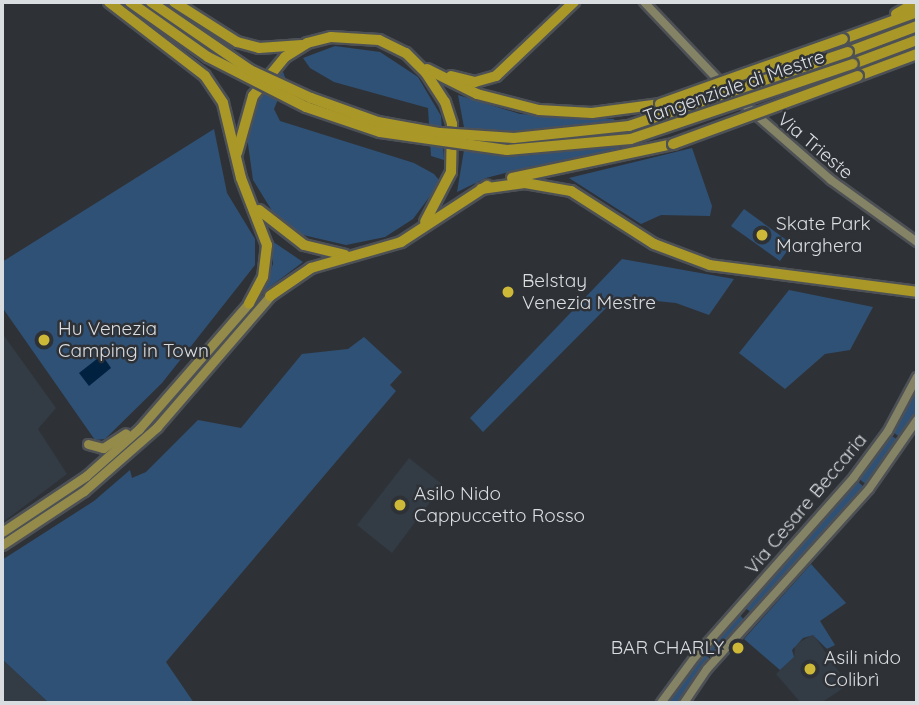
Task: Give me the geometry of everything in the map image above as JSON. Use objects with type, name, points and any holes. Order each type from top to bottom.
[{"type":"highway","points":[[109,2],[212,85],[223,103],[268,253],[263,276],[249,303]]},
{"type":"highway","name":"Tangenziale di Mestre","points":[[130,2],[208,57],[306,107],[380,132],[508,150],[632,139],[917,40]]},
{"type":"highway","name":"Tangenziale di Mestre","points":[[151,2],[250,70],[311,99],[379,122],[440,133],[514,138],[629,126],[917,26]]},
{"type":"highway","points":[[174,2],[237,42],[259,48],[356,36],[380,40],[460,88],[523,107],[592,113],[660,104],[917,12]]},
{"type":"highway","points":[[409,56],[461,80],[485,80],[512,63],[574,2]]},
{"type":"highway","points":[[873,27],[917,2]]},
{"type":"highway","points":[[237,153],[244,116],[261,83],[305,44]]},
{"type":"highway","points":[[270,296],[311,268],[388,248],[481,189],[505,179],[673,144],[917,54]]},
{"type":"highway","points":[[409,56],[444,102],[454,137],[447,183],[421,227]]},
{"type":"highway","points":[[858,76],[917,61]]},
{"type":"highway","points":[[481,189],[525,183],[571,191],[654,244],[710,265],[917,292]]},
{"type":"highway","points":[[253,203],[275,226],[304,246],[351,256]]},
{"type":"main road","points":[[2,545],[84,491],[157,427],[270,296]]},
{"type":"main road","points":[[2,532],[86,476],[156,412],[249,303]]},
{"type":"main road","points":[[88,444],[96,448],[111,445],[156,412]]},
{"type":"street","name":"Via Trieste","points":[[644,2],[709,73],[775,134],[917,242]]},
{"type":"street","name":"Via Cesare Beccaria","points":[[660,703],[735,611],[854,477],[888,431],[917,377]]},
{"type":"street","name":"Via Cesare Beccaria","points":[[684,703],[707,669],[869,489],[917,420]]},
{"type":"street","points":[[735,611],[746,613],[748,624]]},
{"type":"shaded area","points":[[335,46],[380,52],[418,77],[441,116],[444,160],[431,156],[428,108],[334,82],[310,68],[303,58]]},
{"type":"shaded area","points":[[282,69],[286,80],[274,109],[280,121],[414,163],[434,174],[439,180],[436,188],[413,219],[385,237],[346,245],[303,235],[274,214],[253,180],[247,137],[258,99]]},
{"type":"shaded area","points":[[458,95],[520,114],[614,119],[621,151],[529,167],[486,178],[457,192],[466,138]]},
{"type":"shaded area","name":"Hu Venezia Camping in Town","points":[[214,129],[227,193],[255,239],[255,265],[162,383],[105,439],[95,440],[2,307],[2,262]]},
{"type":"shaded area","points":[[692,148],[712,206],[710,216],[661,215],[641,224],[569,178]]},
{"type":"shaded area","name":"Skate Park Marghera","points":[[744,209],[792,244],[780,261],[731,226]]},
{"type":"shaded area","points":[[272,241],[303,262],[263,292],[273,264]]},
{"type":"shaded area","points":[[622,259],[734,279],[709,315],[676,303],[617,297],[483,432],[470,418]]},
{"type":"shaded area","points":[[789,290],[873,307],[850,350],[825,354],[785,389],[739,353]]},
{"type":"shaded area","points":[[2,333],[56,408],[38,429],[67,474],[2,523]]},
{"type":"shaded area","points":[[364,337],[402,372],[390,385],[396,391],[166,662],[194,703],[49,703],[2,659],[2,560],[94,501],[130,470],[132,478],[146,472],[198,420],[241,428],[302,354],[348,349]]},
{"type":"shaded area","points":[[102,355],[111,368],[89,386],[79,373]]},
{"type":"shaded area","points":[[917,387],[917,412],[903,439],[891,431]]},
{"type":"shaded area","points":[[890,435],[900,441],[868,486],[858,478]]},
{"type":"shaded area","name":"Asilo Nido Cappuccetto Rosso","points":[[409,458],[443,485],[392,553],[357,525]]},
{"type":"shaded area","points":[[856,480],[866,489],[752,613],[744,607]]},
{"type":"shaded area","points":[[811,564],[846,603],[820,621],[835,645],[827,649],[813,635],[803,638],[792,650],[794,657],[780,670],[744,639]]},
{"type":"shaded area","points":[[738,613],[745,621],[680,703],[665,703]]},
{"type":"shaded area","name":"Asili nido Colibrì","points":[[813,634],[848,685],[821,703],[801,703],[776,674],[794,657],[795,645]]},
{"type":"shaded area","points":[[2,659],[49,703],[2,703]]},
{"type":"place","name":"Skate Park Marghera","points":[[762,235]]},
{"type":"place","name":"Belstay Venezia Mestre","points":[[508,292]]},
{"type":"place","name":"Hu Venezia Camping in Town","points":[[44,340]]},
{"type":"place","name":"Asilo Nido Cappuccetto Rosso","points":[[400,505]]},
{"type":"place","name":"BAR CHARLY","points":[[738,648]]},
{"type":"place","name":"Asili nido Colibrì","points":[[810,669]]}]
